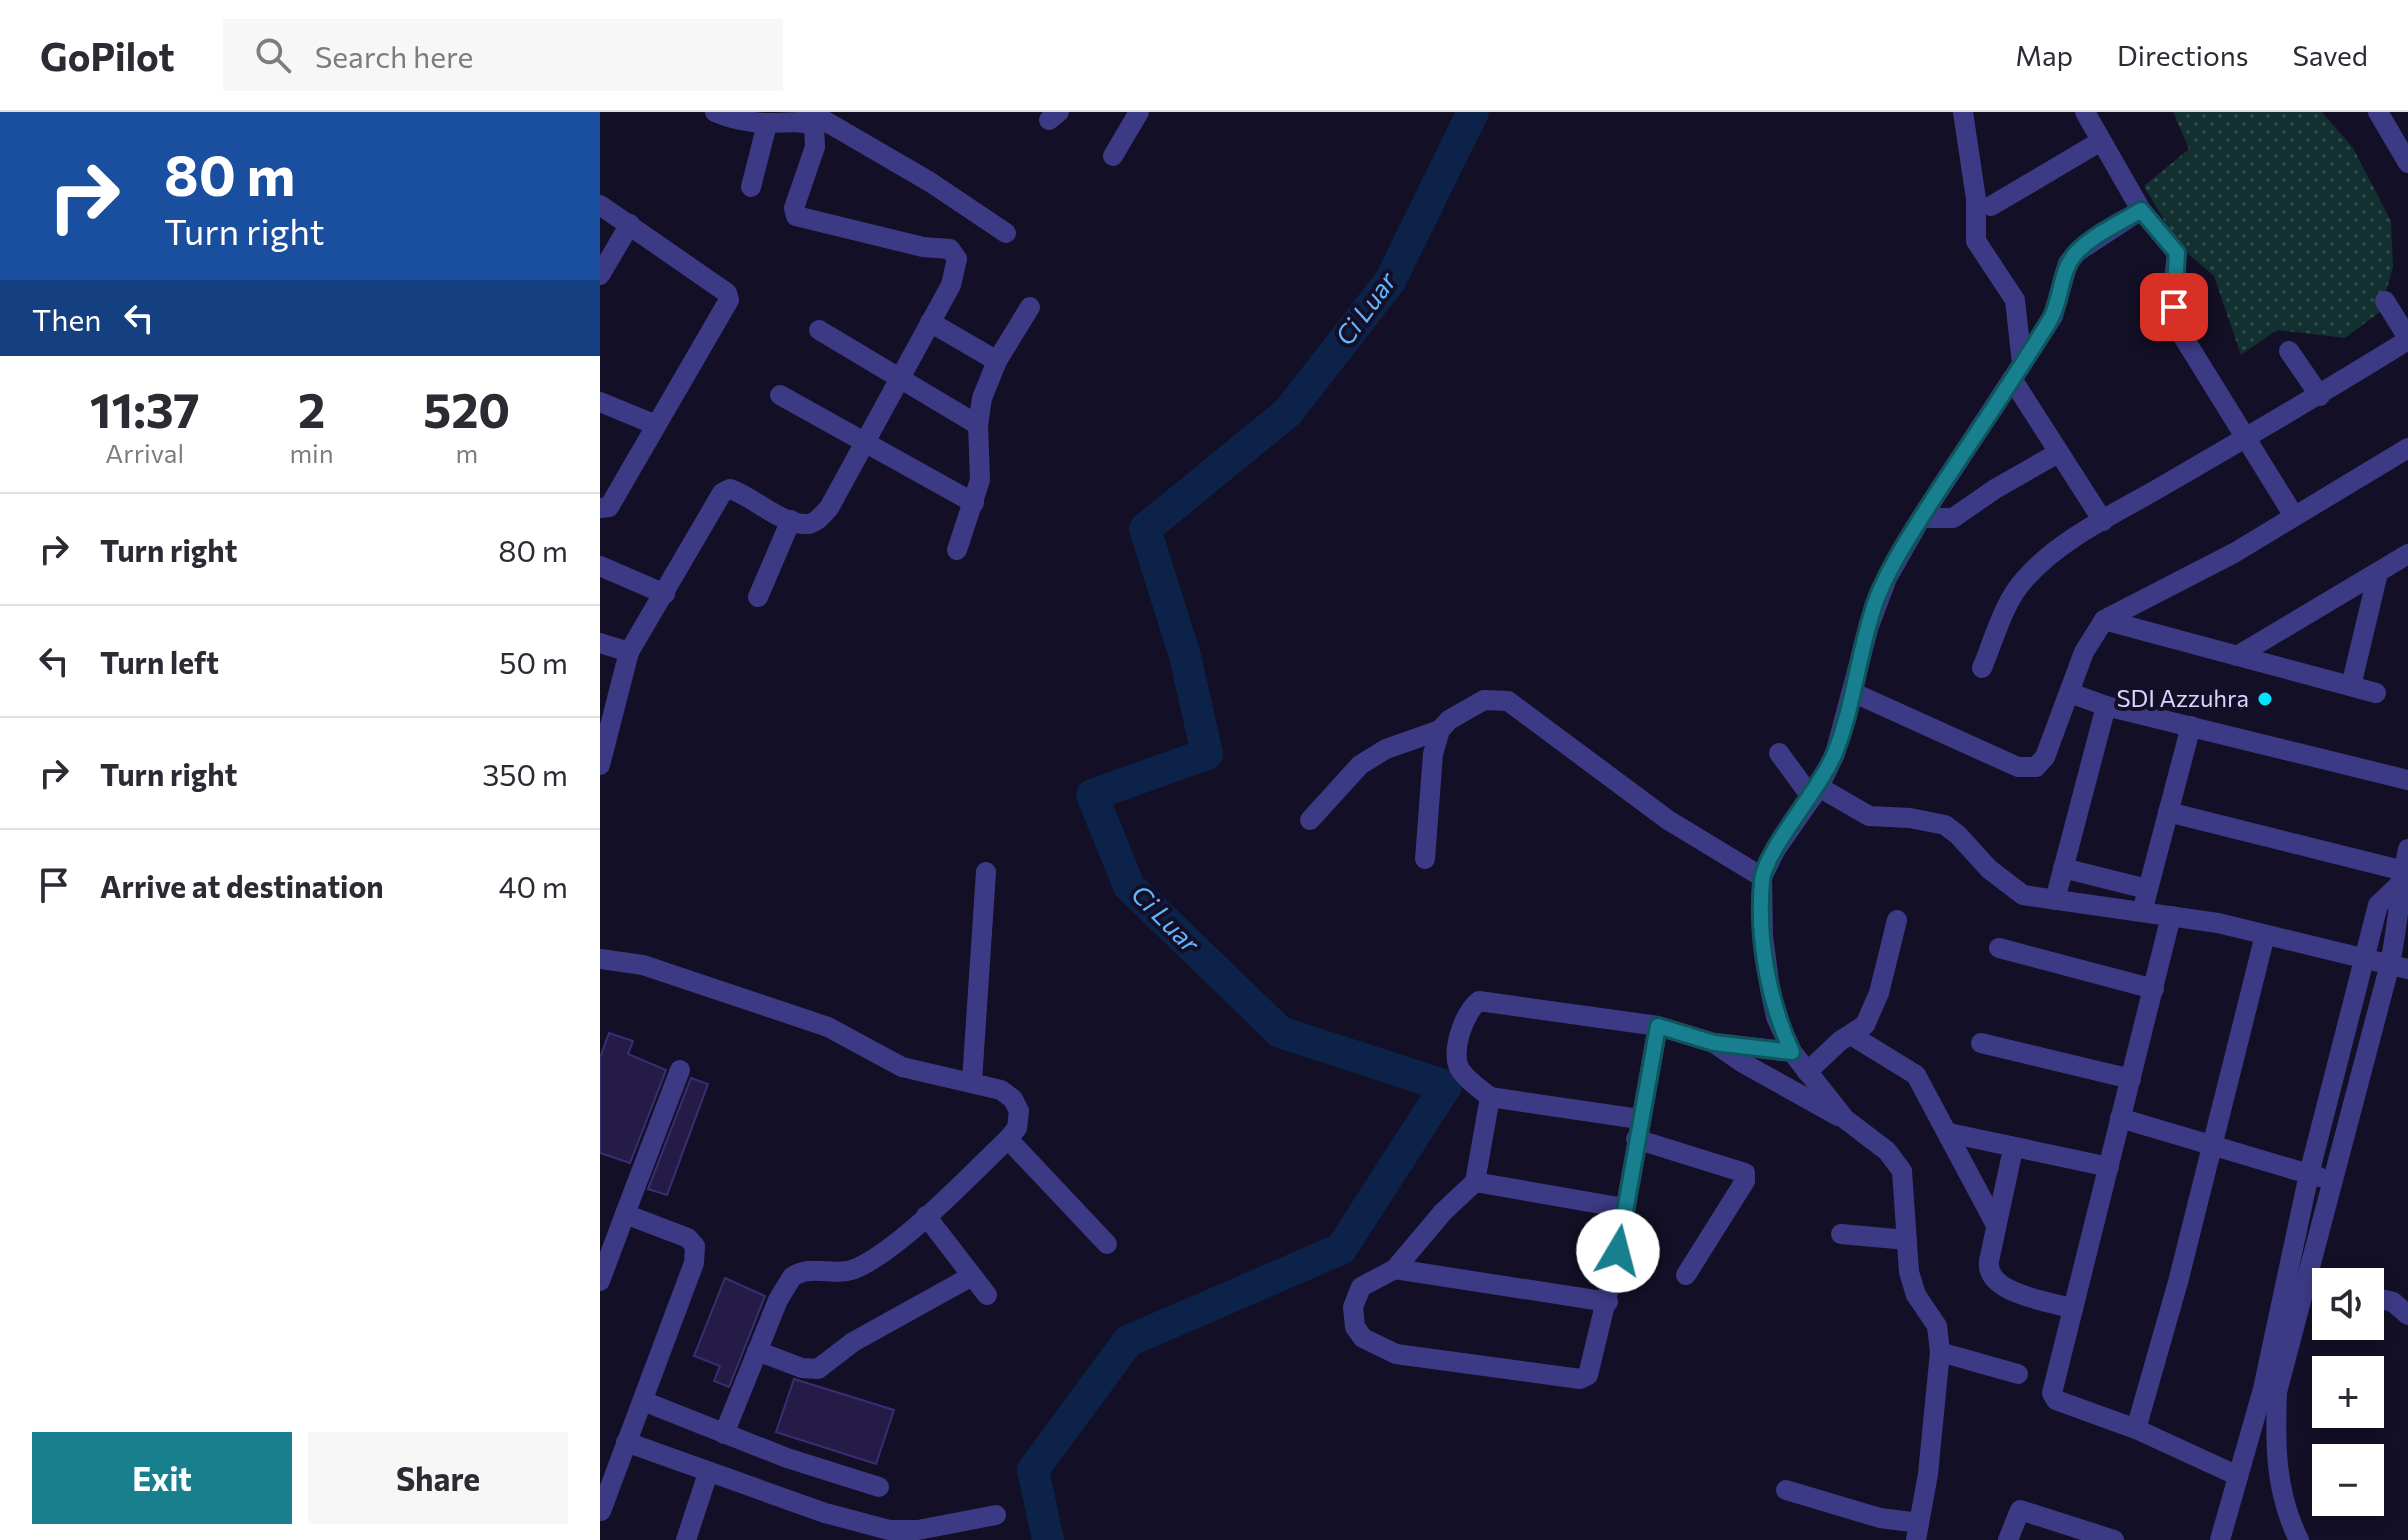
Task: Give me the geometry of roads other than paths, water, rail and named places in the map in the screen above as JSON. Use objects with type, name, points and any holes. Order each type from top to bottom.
[{"type":"street","points":[[715,112],[733,119],[767,124],[802,121],[815,115],[930,182],[1006,233]]},
{"type":"street","points":[[1113,156],[1139,112]]},
{"type":"street","points":[[1963,112],[1976,199],[1976,241],[2015,300],[2017,372],[2058,453],[2103,521]]},
{"type":"street","points":[[2085,112],[2141,210],[2177,253],[2173,289],[2179,330],[2294,516]]},
{"type":"street","points":[[2378,112],[2408,163]]},
{"type":"street","points":[[600,765],[629,652],[722,493],[730,489],[741,492],[791,520],[807,524],[816,521],[829,508],[867,443],[951,285],[956,253],[796,216],[794,208],[816,136],[814,126],[802,121]]},
{"type":"street","points":[[751,187],[767,124]]},
{"type":"street","points":[[1991,206],[2101,141]]},
{"type":"street","points":[[600,205],[727,293],[729,300],[617,497],[609,507],[600,508]]},
{"type":"street","points":[[1845,1119],[1792,1052],[1776,1017],[1763,936],[1762,877],[1776,849],[1815,793],[1835,754],[1877,598],[1921,518],[2053,316],[2065,273],[2077,252],[2141,210]]},
{"type":"street","points":[[600,275],[630,224]]},
{"type":"street","points":[[1982,668],[2011,598],[2023,580],[2047,558],[2103,521],[2320,396],[2408,339],[2385,301]]},
{"type":"street","points":[[957,550],[974,503],[982,465],[978,425],[982,398],[997,361],[1030,307]]},
{"type":"street","points":[[930,322],[997,361]]},
{"type":"street","points":[[819,330],[978,425]]},
{"type":"street","points":[[2289,351],[2320,396]]},
{"type":"street","points":[[780,395],[974,503]]},
{"type":"street","points":[[600,402],[656,425]]},
{"type":"street","points":[[1852,692],[2023,769],[2041,763],[2084,652],[2104,620],[2234,553],[2408,448]]},
{"type":"street","points":[[1921,518],[1953,518],[1995,489],[2058,453]]},
{"type":"street","points":[[758,597],[791,520]]},
{"type":"street","points":[[2237,656],[2408,554]]},
{"type":"street","points":[[600,566],[665,594]]},
{"type":"street","points":[[2351,686],[2378,573]]},
{"type":"street","points":[[2104,620],[2376,693]]},
{"type":"street","points":[[600,643],[629,652]]},
{"type":"street","points":[[2070,693],[2106,706],[2408,780]]},
{"type":"street","points":[[1425,859],[1433,754],[1440,730],[1449,720],[1484,700],[1508,701],[1668,820],[1762,877]]},
{"type":"street","points":[[2055,900],[2106,706]]},
{"type":"street","points":[[2142,912],[2191,726]]},
{"type":"street","points":[[1310,820],[1360,765],[1386,749],[1440,730]]},
{"type":"street","points":[[1779,753],[1815,793],[1869,816],[1910,818],[1945,825],[2009,887],[2023,895],[2273,934],[2399,967]]},
{"type":"street","points":[[2168,812],[2402,878]]},
{"type":"street","points":[[2220,1540],[2236,1475],[2270,1390],[2331,1180],[2399,967],[2402,878],[2408,849]]},
{"type":"street","points":[[2063,868],[2147,889]]},
{"type":"street","points":[[972,1081],[986,872]]},
{"type":"street","points":[[2299,1540],[2281,1492],[2274,1450],[2270,1390],[2309,1174],[2378,905],[2402,878]]},
{"type":"street","points":[[2171,916],[2052,1391],[2054,1397],[2136,1429],[2236,1475]]},
{"type":"street","points":[[1807,1072],[1840,1041],[1861,1029],[1872,1012],[1897,920]]},
{"type":"street","points":[[2136,1429],[2273,934]]},
{"type":"street","points":[[1999,948],[2154,989]]},
{"type":"street","points":[[600,959],[643,965],[828,1027],[902,1067],[1001,1090],[1013,1099],[1020,1120],[1008,1139],[926,1216],[855,1269],[800,1271],[792,1277],[781,1292],[724,1434]]},
{"type":"street","points":[[1686,1275],[1745,1181],[1745,1173],[1638,1129],[1490,1097],[1462,1073],[1457,1062],[1466,1016],[1479,1001],[1658,1026],[1714,1043],[1792,1052]]},
{"type":"street","points":[[1490,1097],[1475,1182],[1443,1212],[1395,1269],[1361,1287],[1355,1295],[1353,1317],[1363,1338],[1396,1354],[1580,1379],[1591,1371],[1608,1302],[1658,1026]]},
{"type":"street","points":[[1851,1035],[1916,1075],[1996,1225]]},
{"type":"street","points":[[1714,1043],[1845,1119],[1887,1151],[1902,1171],[1909,1272],[1916,1295],[1937,1326],[1940,1352],[1928,1474],[1917,1532],[1786,1490]]},
{"type":"street","points":[[1981,1043],[2131,1079]]},
{"type":"street","points":[[600,1281],[680,1070]]},
{"type":"street","points":[[2120,1118],[2331,1180]]},
{"type":"street","points":[[1949,1133],[2109,1167]]},
{"type":"street","points":[[1008,1139],[1107,1244]]},
{"type":"street","points":[[2013,1149],[1988,1267],[1994,1281],[2073,1309]]},
{"type":"street","points":[[1475,1182],[1624,1208]]},
{"type":"street","points":[[601,1511],[696,1254],[688,1238],[625,1214]]},
{"type":"street","points":[[926,1216],[987,1295]]},
{"type":"street","points":[[1841,1234],[1907,1240]]},
{"type":"street","points":[[1395,1269],[1608,1302]]},
{"type":"street","points":[[757,1351],[802,1368],[818,1369],[853,1342],[972,1276]]},
{"type":"street","points":[[2384,1300],[2393,1302],[2408,1315]]},
{"type":"street","points":[[1940,1352],[2018,1374]]},
{"type":"street","points":[[643,1401],[724,1434],[879,1487]]},
{"type":"street","points":[[626,1442],[825,1513],[889,1530],[918,1530],[996,1515]]},
{"type":"street","points":[[686,1540],[708,1473]]},
{"type":"street","points":[[2008,1540],[2020,1510],[2114,1540]]},
{"type":"waterway","name":"Ci Luar","points":[[1048,1540],[1033,1470],[1128,1341],[1341,1249],[1446,1086],[1280,1032],[1129,886],[1092,795],[1207,754],[1185,656],[1145,529],[1288,412],[1390,281],[1473,112]]},
{"type":"place","name":"SDI Azzuhra","points":[[2265,699]]}]
